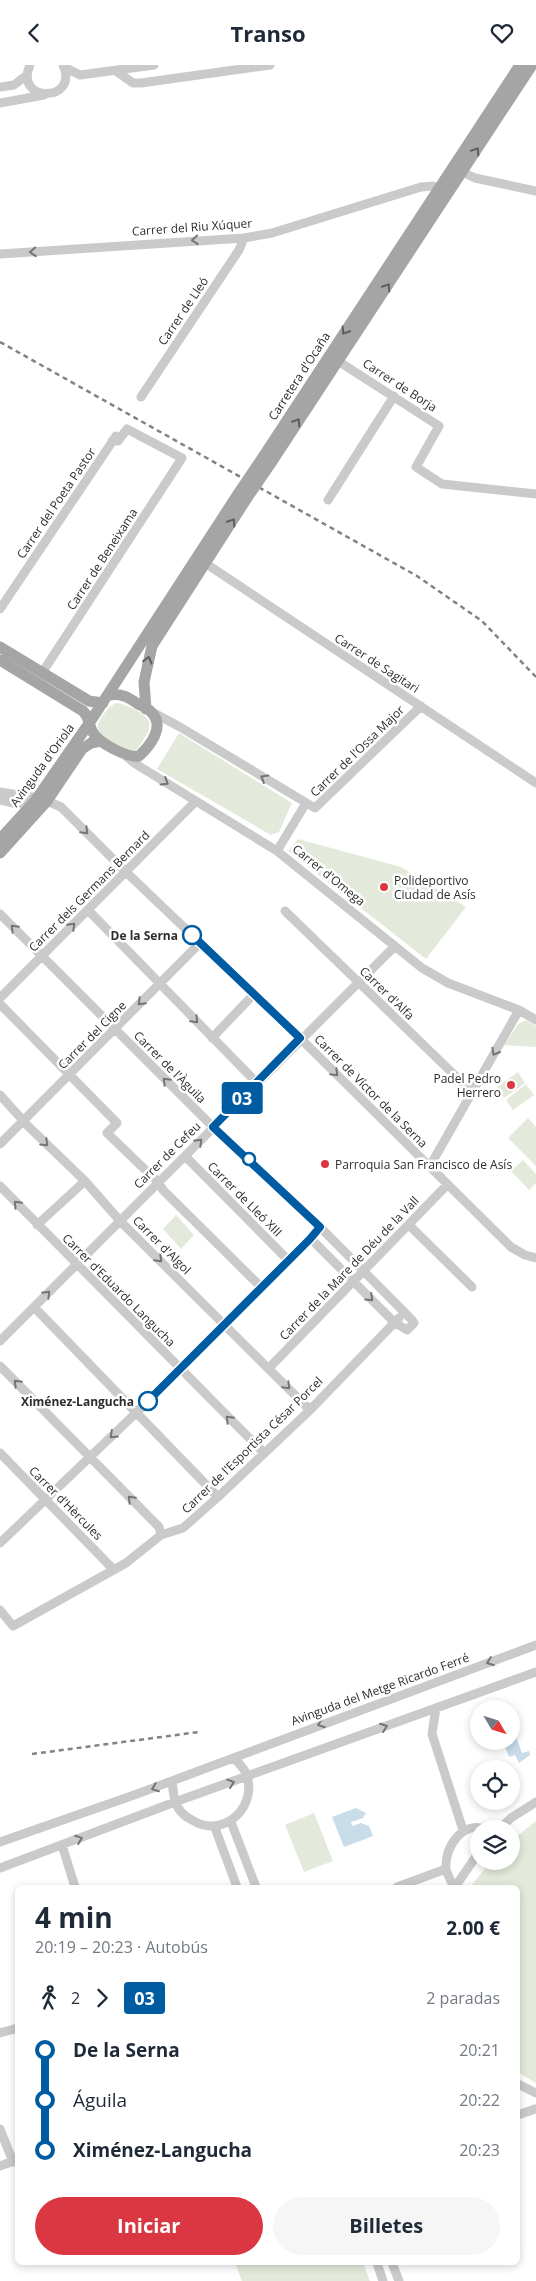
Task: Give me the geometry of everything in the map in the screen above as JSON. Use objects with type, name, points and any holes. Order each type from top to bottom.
[{"type":"main road","name":"Carretera d'Ocaña","points":[[267,460],[324,363],[520,65]]},
{"type":"main road","name":"Carretera d'Ocaña","points":[[106,699],[267,460],[338,361],[532,65]]},
{"type":"main road","name":"Carretera d'Ocaña","points":[[149,710],[144,682],[152,646],[205,563],[243,496]]},
{"type":"main road","points":[[0,647],[89,701],[124,695],[149,710],[157,723],[157,731],[151,743],[139,756],[125,755]]},
{"type":"main road","name":"Carrer d'Omega","points":[[0,660],[83,711],[90,722],[92,731],[101,741],[125,755]]},
{"type":"main road","name":"Avinguda d'Oriola","points":[[0,839],[21,809],[40,800],[106,699]]},
{"type":"main road","name":"Avinguda d'Oriola","points":[[0,853],[82,749],[91,743],[101,741]]},
{"type":"street","points":[[0,87],[14,85],[27,75],[30,65]]},
{"type":"street","points":[[64,66],[80,75],[154,65]]},
{"type":"street","points":[[116,71],[133,83],[141,83],[270,65]]},
{"type":"street","points":[[0,103],[58,90],[65,80],[64,66]]},
{"type":"street","points":[[27,75],[32,89],[46,94]]},
{"type":"street","points":[[462,172],[475,178],[536,191]]},
{"type":"street","name":"Carrer del Riu Xúquer","points":[[0,254],[244,238],[272,233],[421,187],[433,186],[438,190]]},
{"type":"street","name":"Carrer de Lleó","points":[[141,397],[239,250],[244,238]]},
{"type":"street","points":[[324,363],[338,361]]},
{"type":"street","name":"Carrer de Borja","points":[[338,361],[439,426],[416,467],[442,484],[536,494]]},
{"type":"street","points":[[328,500],[394,396]]},
{"type":"street","name":"Carrer de Beneixama","points":[[42,673],[182,459],[127,429],[118,441],[114,439]]},
{"type":"street","name":"Carrer del Poeta Pastor","points":[[0,609],[114,439]]},
{"type":"street","name":"Carrer de Sagitari","points":[[205,563],[536,783]]},
{"type":"street","name":"Carrer de l'Ossa Major","points":[[277,851],[306,803],[315,808],[421,706]]},
{"type":"street","points":[[149,710],[306,803]]},
{"type":"street","name":"Carrer d'Omega","points":[[125,755],[134,763],[277,851],[422,968],[448,983],[519,1010],[536,1020]]},
{"type":"street","points":[[0,792],[40,800]]},
{"type":"street","points":[[0,800],[21,809]]},
{"type":"street","name":"Carrer de Víctor de la Serna","points":[[40,800],[61,807],[126,872],[300,1038],[511,1247],[525,1255],[536,1258]]},
{"type":"street","name":"Carrer dels Germans Bernard","points":[[0,997],[196,801]]},
{"type":"street","points":[[88,910],[257,1083]]},
{"type":"street","name":"Carrer d'Alfa","points":[[285,911],[472,1092]]},
{"type":"street","name":"Carrer de l'Àguila","points":[[0,914],[213,1127],[320,1227],[414,1323],[407,1330],[394,1322]]},
{"type":"street","name":"Carrer del Cigne","points":[[0,1144],[200,943]]},
{"type":"street","name":"Carrer de Cefeu","points":[[0,1341],[357,981],[395,946]]},
{"type":"street","points":[[212,1037],[254,994]]},
{"type":"street","points":[[0,1004],[117,1123],[107,1133],[261,1287]]},
{"type":"street","points":[[430,1166],[519,1010]]},
{"type":"street","name":"Carrer d'Algol","points":[[0,1095],[85,1181],[120,1221],[225,1323],[310,1410]]},
{"type":"street","name":"Carrer de Lleó XIII","points":[[185,1156],[288,1260]]},
{"type":"street","points":[[37,1225],[85,1181]]},
{"type":"street","name":"Carrer de la Mare de Déu de la Vall","points":[[269,1368],[447,1185]]},
{"type":"street","name":"Carrer d'Eduardo Langucha","points":[[0,1187],[264,1453]]},
{"type":"street","points":[[409,1225],[472,1287]]},
{"type":"street","points":[[0,1543],[137,1412],[320,1227]]},
{"type":"street","points":[[310,1239],[394,1322]]},
{"type":"street","points":[[34,1307],[218,1497]]},
{"type":"street","name":"Carrer de l'Esportista César Porcel","points":[[0,1610],[13,1627],[114,1570],[161,1535],[176,1532],[183,1528],[310,1410],[401,1314],[400,1307]]},
{"type":"street","points":[[0,1366],[159,1527],[161,1535]]},
{"type":"street","name":"Carrer d'Hèrcules","points":[[0,1453],[114,1570]]},
{"type":"street","name":"Avinguda del Metge Ricardo Ferré","points":[[0,1842],[172,1781],[536,1645]]},
{"type":"street","points":[[0,1867],[536,1672]]},
{"type":"street","points":[[436,1708],[432,1735],[464,1830]]},
{"type":"street","points":[[172,1781],[175,1802],[183,1815],[200,1825],[215,1828],[231,1822],[248,1796],[248,1777],[234,1758]]},
{"type":"street","points":[[509,1820],[536,1802]]},
{"type":"street","points":[[231,1822],[255,1885]]},
{"type":"street","points":[[215,1828],[236,1885]]},
{"type":"street","points":[[454,1885],[446,1869],[452,1843],[464,1830],[470,1829]]},
{"type":"street","points":[[62,1845],[74,1885]]},
{"type":"street","points":[[456,1885],[470,1865]]},
{"type":"street","points":[[402,1885],[446,1869]]},
{"type":"street","points":[[0,2033],[15,2028]]},
{"type":"street","points":[[520,2085],[536,2093],[536,2109],[520,2114]]},
{"type":"street","points":[[0,2129],[15,2161],[0,2166]]},
{"type":"street","points":[[378,2265],[384,2281]]},
{"type":"street","points":[[393,2265],[399,2281]]},
{"type":"green space","points":[[117,703],[140,712],[149,722],[148,731],[137,749],[128,749],[115,744],[98,729],[98,724],[103,715],[111,706]]},
{"type":"green space","points":[[179,733],[292,803],[279,832],[271,835],[157,769]]},
{"type":"green space","name":"Polideportivo Ciudad de Asís","points":[[298,839],[401,867],[466,907],[426,959],[288,851]]},
{"type":"green space","points":[[526,1020],[536,1026],[536,1047],[504,1045],[518,1024]]},
{"type":"green space","name":"Padel Pedro Herrero","points":[[518,1072],[525,1083],[504,1098],[496,1088]]},
{"type":"green space","points":[[526,1084],[534,1095],[513,1110],[506,1100]]},
{"type":"green space","points":[[528,1118],[536,1127],[536,1166],[508,1138]]},
{"type":"green space","points":[[523,1160],[536,1174],[536,1183],[529,1190],[511,1171]]},
{"type":"green space","points":[[176,1215],[194,1235],[181,1249],[163,1229]]},
{"type":"green space","points":[[314,1813],[333,1861],[304,1872],[285,1825]]},
{"type":"green space","points":[[536,1821],[536,2083],[520,2073],[520,1885],[472,1885],[484,1870],[520,1870],[520,1834]]},
{"type":"green space","points":[[236,2265],[364,2265],[370,2281],[242,2281]]},
{"type":"water","points":[[520,1748],[522,1753],[529,1751],[530,1755],[520,1762],[515,1755],[509,1757],[506,1750],[520,1750]]},
{"type":"water","points":[[356,1808],[366,1813],[363,1818],[351,1822],[352,1826],[361,1823],[369,1826],[373,1836],[344,1847],[332,1817]]},
{"type":"railway","points":[[0,342],[417,576],[482,621],[536,677]]},
{"type":"railway","points":[[32,1754],[199,1732]]},
{"type":"bus line","name":"03","points":[[148,1401],[320,1227],[213,1127],[300,1038],[192,935]]},
{"type":"place","name":"Polideportivo Ciudad de Asís","points":[[384,887]]},
{"type":"place","name":"De la Serna","points":[[192,935]]},
{"type":"place","name":"Padel Pedro Herrero","points":[[511,1085]]},
{"type":"place","name":"Parroquia San Francisco de Asís","points":[[325,1164]]},
{"type":"place","name":"Ximénez-Langucha","points":[[148,1401]]}]
